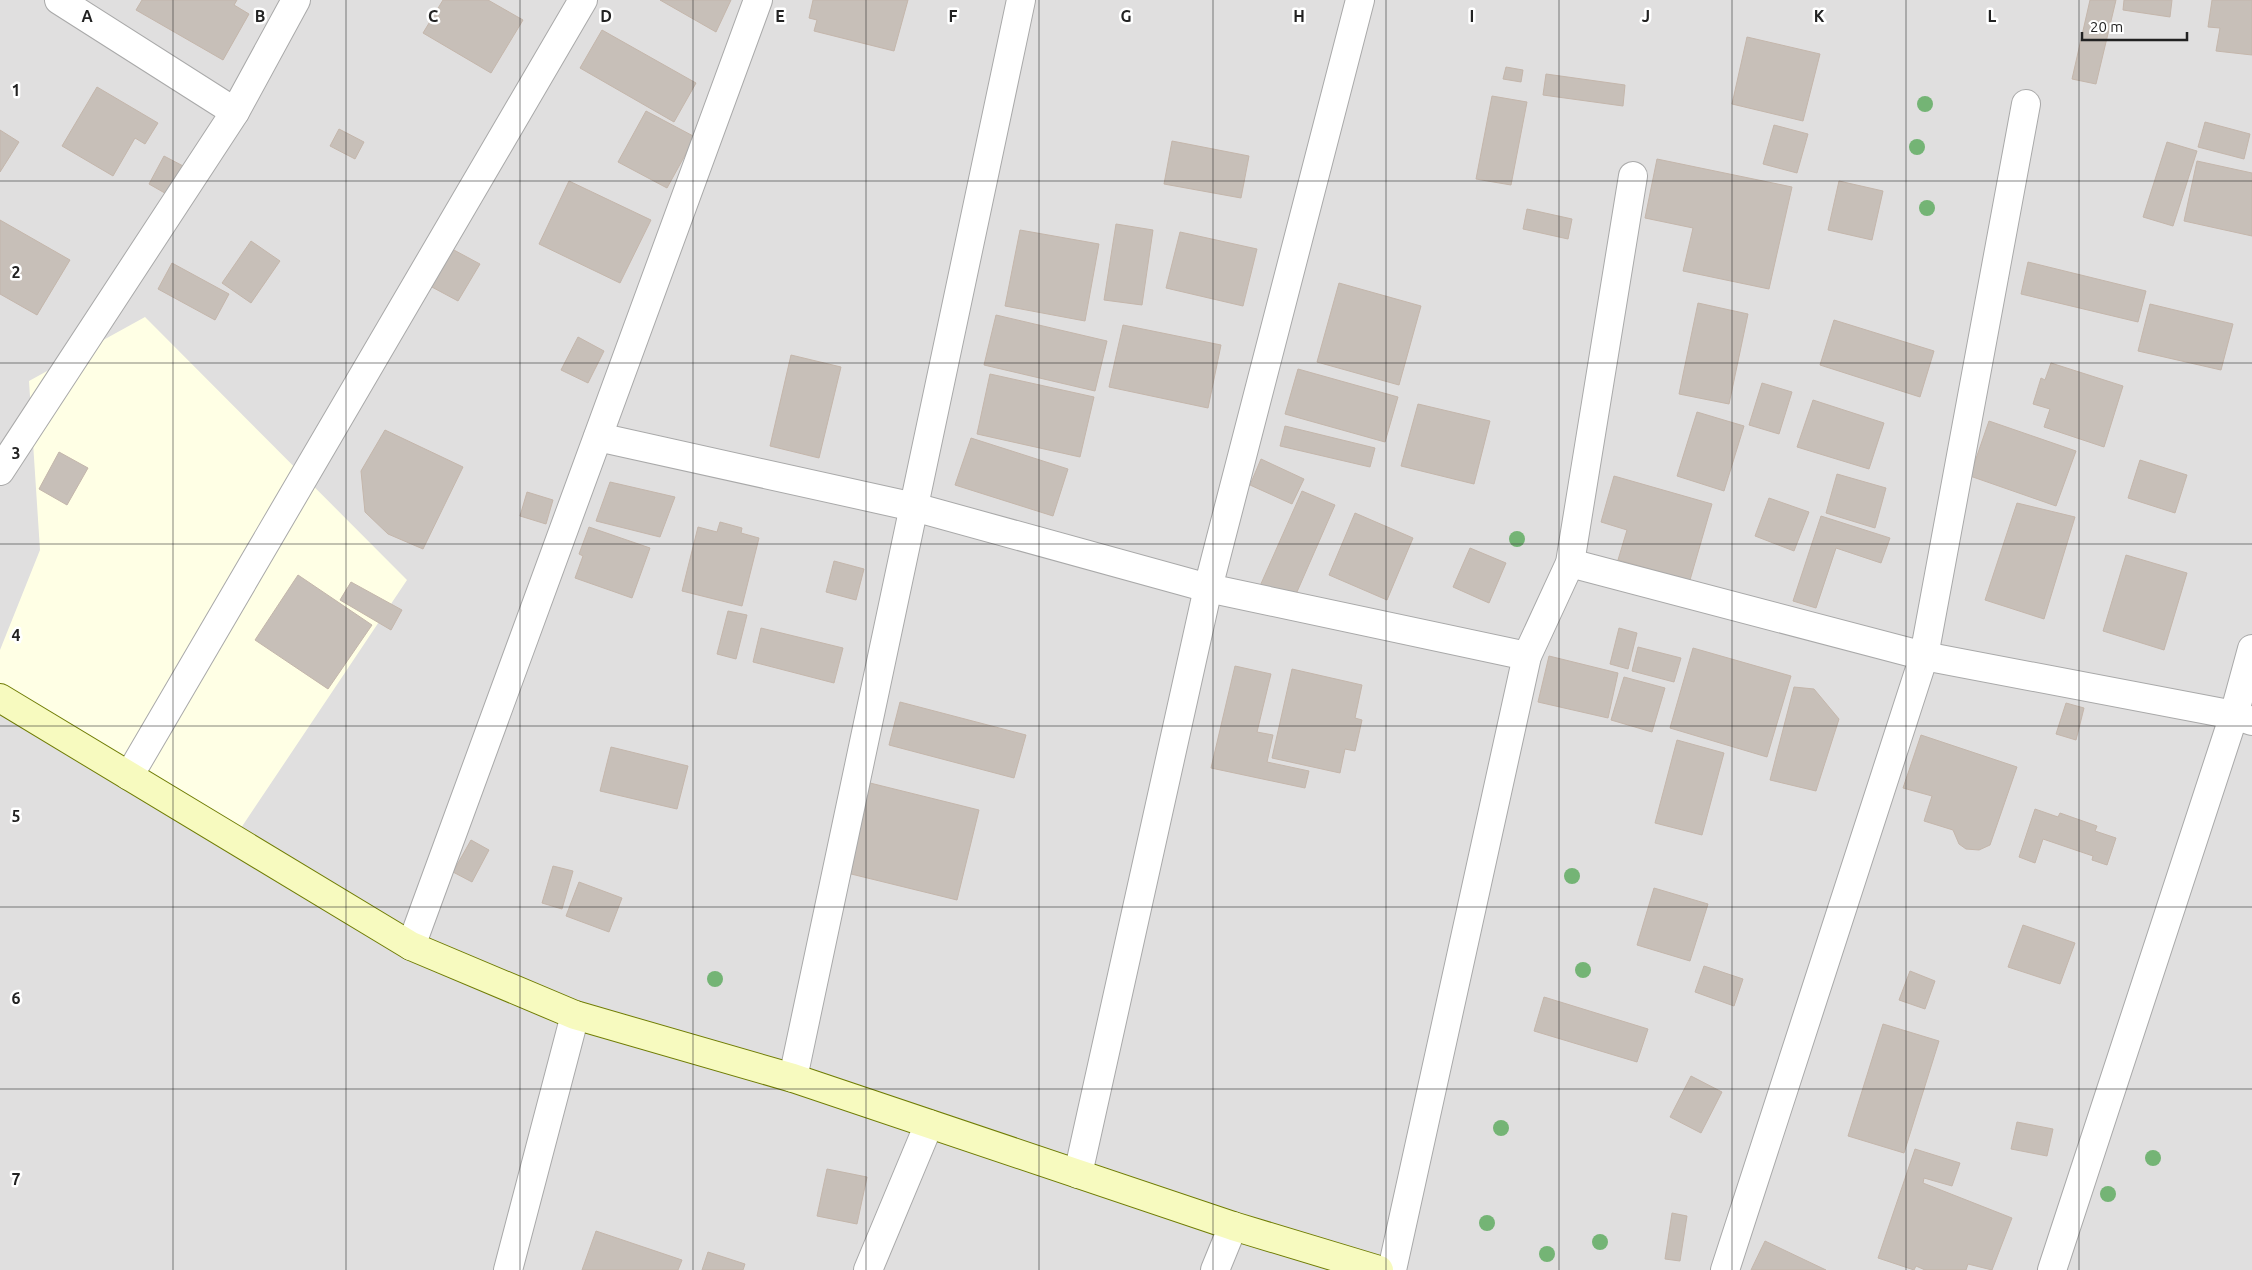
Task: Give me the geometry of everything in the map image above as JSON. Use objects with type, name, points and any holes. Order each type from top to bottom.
[{"type":"main road","points":[[0,698],[411,946],[576,1015],[793,1078],[1233,1226],[1379,1270]]},
{"type":"street","points":[[59,0],[235,112]]},
{"type":"street","points":[[0,471],[235,112],[296,0]]},
{"type":"street","points":[[129,776],[583,0]]},
{"type":"street","points":[[411,946],[758,0]]},
{"type":"street","points":[[793,1078],[1021,0]]},
{"type":"street","points":[[1078,1174],[1208,588],[1360,0]]},
{"type":"street","points":[[1726,1270],[1924,656],[2026,104]]},
{"type":"street","points":[[1392,1270],[1527,656],[1570,563],[1633,176]]},
{"type":"street","points":[[598,437],[914,507],[1208,588],[1527,656]]},
{"type":"street","points":[[1570,563],[1924,656],[2243,718]]},
{"type":"street","points":[[2052,1270],[2243,718],[2252,650]]},
{"type":"street","points":[[508,1270],[576,1015]]},
{"type":"street","points":[[868,1270],[929,1124]]},
{"type":"street","points":[[1215,1270],[1233,1226]]},
{"type":"shaded area","points":[[0,0],[2252,0],[2252,1270],[0,1270]]},
{"type":"shaded area","points":[[145,317],[407,580],[241,828],[0,683],[0,650],[40,550],[29,381]]},
{"type":"building","points":[[142,0],[237,0],[234,5],[249,14],[223,60],[136,10]]},
{"type":"building","points":[[443,0],[488,0],[523,20],[491,73],[423,33]]},
{"type":"building","points":[[660,0],[731,0],[716,32]]},
{"type":"building","points":[[813,0],[908,0],[894,51],[814,31],[817,20],[809,18]]},
{"type":"building","points":[[2090,0],[2116,0],[2096,84],[2072,79]]},
{"type":"building","points":[[2124,0],[2172,0],[2170,17],[2123,10]]},
{"type":"building","points":[[2212,0],[2252,0],[2252,55],[2216,51],[2220,28],[2208,27]]},
{"type":"building","points":[[602,30],[696,83],[674,122],[580,68]]},
{"type":"building","points":[[1747,37],[1820,54],[1803,121],[1732,104]]},
{"type":"building","points":[[1506,67],[1523,70],[1521,82],[1503,79]]},
{"type":"building","points":[[1546,74],[1625,85],[1623,106],[1543,95]]},
{"type":"building","points":[[97,87],[158,123],[145,144],[135,138],[113,176],[62,146]]},
{"type":"building","points":[[1492,96],[1527,102],[1511,185],[1476,179]]},
{"type":"building","points":[[646,111],[695,137],[667,188],[618,162]]},
{"type":"building","points":[[2205,122],[2250,134],[2244,159],[2198,147]]},
{"type":"building","points":[[1774,125],[1808,134],[1797,173],[1763,164]]},
{"type":"building","points":[[339,129],[364,142],[355,159],[330,146]]},
{"type":"building","points":[[0,130],[19,142],[0,172]]},
{"type":"building","points":[[1172,141],[1249,156],[1241,198],[1164,184]]},
{"type":"building","points":[[2167,142],[2197,151],[2173,226],[2143,217]]},
{"type":"building","points":[[164,156],[185,167],[170,196],[149,184]]},
{"type":"building","points":[[1657,159],[1792,187],[1769,289],[1683,271],[1693,228],[1645,218]]},
{"type":"building","points":[[2197,161],[2252,173],[2252,236],[2184,221]]},
{"type":"building","points":[[569,181],[651,220],[620,283],[539,244]]},
{"type":"building","points":[[1839,181],[1883,191],[1872,240],[1828,230]]},
{"type":"building","points":[[1527,209],[1572,219],[1568,239],[1523,229]]},
{"type":"building","points":[[0,220],[70,260],[37,315],[0,294]]},
{"type":"building","points":[[1116,224],[1153,230],[1142,305],[1104,300]]},
{"type":"building","points":[[1020,230],[1099,244],[1085,321],[1005,306]]},
{"type":"building","points":[[1180,232],[1257,249],[1243,306],[1166,288]]},
{"type":"building","points":[[251,241],[280,261],[251,303],[222,283]]},
{"type":"building","points":[[452,249],[480,264],[458,301],[430,286]]},
{"type":"building","points":[[2028,262],[2146,291],[2138,322],[2021,294]]},
{"type":"building","points":[[172,263],[229,294],[215,320],[158,289]]},
{"type":"building","points":[[1339,283],[1421,306],[1399,385],[1317,362]]},
{"type":"building","points":[[1698,303],[1748,314],[1729,404],[1679,394]]},
{"type":"building","points":[[2150,304],[2233,324],[2221,370],[2138,351]]},
{"type":"building","points":[[996,315],[1107,341],[1095,391],[984,365]]},
{"type":"building","points":[[1834,320],[1934,351],[1920,397],[1820,365]]},
{"type":"building","points":[[1123,325],[1221,345],[1208,408],[1109,387]]},
{"type":"building","points":[[578,337],[604,351],[588,383],[561,370]]},
{"type":"building","points":[[791,355],[841,367],[819,458],[770,446]]},
{"type":"building","points":[[2051,363],[2123,386],[2104,447],[2044,427],[2050,409],[2033,404],[2041,378],[2045,380]]},
{"type":"building","points":[[1298,369],[1398,397],[1385,442],[1285,414]]},
{"type":"building","points":[[990,374],[1094,397],[1080,457],[977,434]]},
{"type":"building","points":[[1762,383],[1792,392],[1779,434],[1749,425]]},
{"type":"building","points":[[1813,400],[1884,423],[1869,469],[1797,447]]},
{"type":"building","points":[[1418,404],[1490,421],[1474,484],[1401,466]]},
{"type":"building","points":[[1697,412],[1744,426],[1724,491],[1677,476]]},
{"type":"building","points":[[1989,421],[2076,451],[2056,506],[1970,476]]},
{"type":"building","points":[[1285,426],[1375,448],[1370,467],[1280,446]]},
{"type":"building","points":[[385,430],[463,467],[423,549],[388,534],[365,512],[361,471]]},
{"type":"building","points":[[971,438],[1068,469],[1053,516],[955,485]]},
{"type":"building","points":[[59,452],[88,468],[67,505],[39,489]]},
{"type":"building","points":[[1261,459],[1304,479],[1292,504],[1250,485]]},
{"type":"building","points":[[2140,460],[2187,475],[2175,513],[2128,498]]},
{"type":"building","points":[[1837,474],[1886,488],[1875,528],[1826,513]]},
{"type":"building","points":[[1614,476],[1712,504],[1690,580],[1618,560],[1627,530],[1601,522]]},
{"type":"building","points":[[610,482],[675,497],[660,537],[596,521]]},
{"type":"building","points":[[1302,491],[1335,505],[1293,601],[1260,586]]},
{"type":"building","points":[[527,492],[553,500],[546,524],[520,516]]},
{"type":"building","points":[[1769,498],[1809,512],[1794,551],[1755,536]]},
{"type":"building","points":[[2017,503],[2075,517],[2044,619],[1985,600]]},
{"type":"building","points":[[1355,513],[1413,538],[1387,600],[1329,575]]},
{"type":"building","points":[[1821,516],[1890,538],[1881,563],[1836,548],[1816,608],[1793,601]]},
{"type":"building","points":[[720,522],[742,528],[741,533],[759,538],[742,606],[682,591],[698,527],[717,532]]},
{"type":"building","points":[[589,527],[650,548],[632,598],[575,578],[583,556],[579,554]]},
{"type":"building","points":[[1470,548],[1506,563],[1489,603],[1453,587]]},
{"type":"building","points":[[2126,555],[2187,573],[2164,650],[2103,631]]},
{"type":"building","points":[[834,561],[864,569],[856,600],[826,592]]},
{"type":"building","points":[[298,575],[372,625],[328,689],[255,640]]},
{"type":"building","points":[[351,582],[402,610],[391,630],[340,600]]},
{"type":"building","points":[[728,611],[747,615],[736,659],[717,654]]},
{"type":"building","points":[[761,628],[843,648],[834,683],[753,662]]},
{"type":"building","points":[[1619,628],[1637,633],[1628,669],[1610,664]]},
{"type":"building","points":[[1638,647],[1681,658],[1674,682],[1632,671]]},
{"type":"building","points":[[1693,648],[1791,676],[1767,757],[1670,728]]},
{"type":"building","points":[[1549,656],[1618,673],[1608,718],[1538,702]]},
{"type":"building","points":[[1235,666],[1271,674],[1257,732],[1273,735],[1267,762],[1309,771],[1305,788],[1211,768]]},
{"type":"building","points":[[1292,669],[1362,685],[1355,718],[1362,720],[1355,751],[1345,749],[1340,773],[1272,758]]},
{"type":"building","points":[[1624,677],[1665,688],[1652,732],[1611,720]]},
{"type":"building","points":[[1794,687],[1814,689],[1839,719],[1816,791],[1770,780]]},
{"type":"building","points":[[900,702],[1026,735],[1014,778],[889,745]]},
{"type":"building","points":[[2066,703],[2084,708],[2076,740],[2056,734]]},
{"type":"building","points":[[1921,735],[2017,767],[1990,845],[1979,850],[1966,849],[1959,844],[1953,830],[1924,821],[1932,796],[1903,788]]},
{"type":"building","points":[[1677,740],[1724,753],[1702,835],[1655,823]]},
{"type":"building","points":[[611,747],[688,766],[677,809],[600,791]]},
{"type":"building","points":[[866,782],[979,810],[957,900],[843,872]]},
{"type":"building","points":[[2035,809],[2058,817],[2060,813],[2097,826],[2095,831],[2116,838],[2107,865],[2092,860],[2093,856],[2043,839],[2035,863],[2019,857]]},
{"type":"building","points":[[471,840],[489,850],[472,882],[453,872]]},
{"type":"building","points":[[553,866],[573,871],[562,909],[542,903]]},
{"type":"building","points":[[579,882],[622,898],[609,932],[566,916]]},
{"type":"building","points":[[1654,888],[1708,904],[1690,961],[1637,945]]},
{"type":"building","points":[[2023,925],[2075,943],[2060,984],[2008,967]]},
{"type":"building","points":[[1704,966],[1743,979],[1734,1006],[1695,992]]},
{"type":"building","points":[[1910,971],[1935,981],[1925,1009],[1899,1000]]},
{"type":"building","points":[[1544,997],[1648,1029],[1637,1062],[1534,1031]]},
{"type":"building","points":[[1883,1024],[1939,1041],[1904,1153],[1848,1136]]},
{"type":"building","points":[[1691,1076],[1722,1092],[1701,1133],[1670,1117]]},
{"type":"building","points":[[2017,1122],[2053,1129],[2047,1156],[2011,1149]]},
{"type":"building","points":[[1915,1149],[1960,1163],[1952,1186],[1924,1178],[1923,1183],[2012,1218],[1992,1270],[1968,1264],[1966,1270],[1925,1270],[1916,1266],[1914,1270],[1878,1258]]},
{"type":"building","points":[[827,1169],[867,1177],[857,1224],[817,1216]]},
{"type":"building","points":[[1672,1213],[1687,1216],[1680,1261],[1665,1259]]},
{"type":"building","points":[[596,1231],[682,1260],[678,1270],[582,1270]]},
{"type":"building","points":[[1765,1241],[1826,1270],[1751,1270]]},
{"type":"building","points":[[708,1252],[745,1264],[743,1270],[702,1270]]}]
